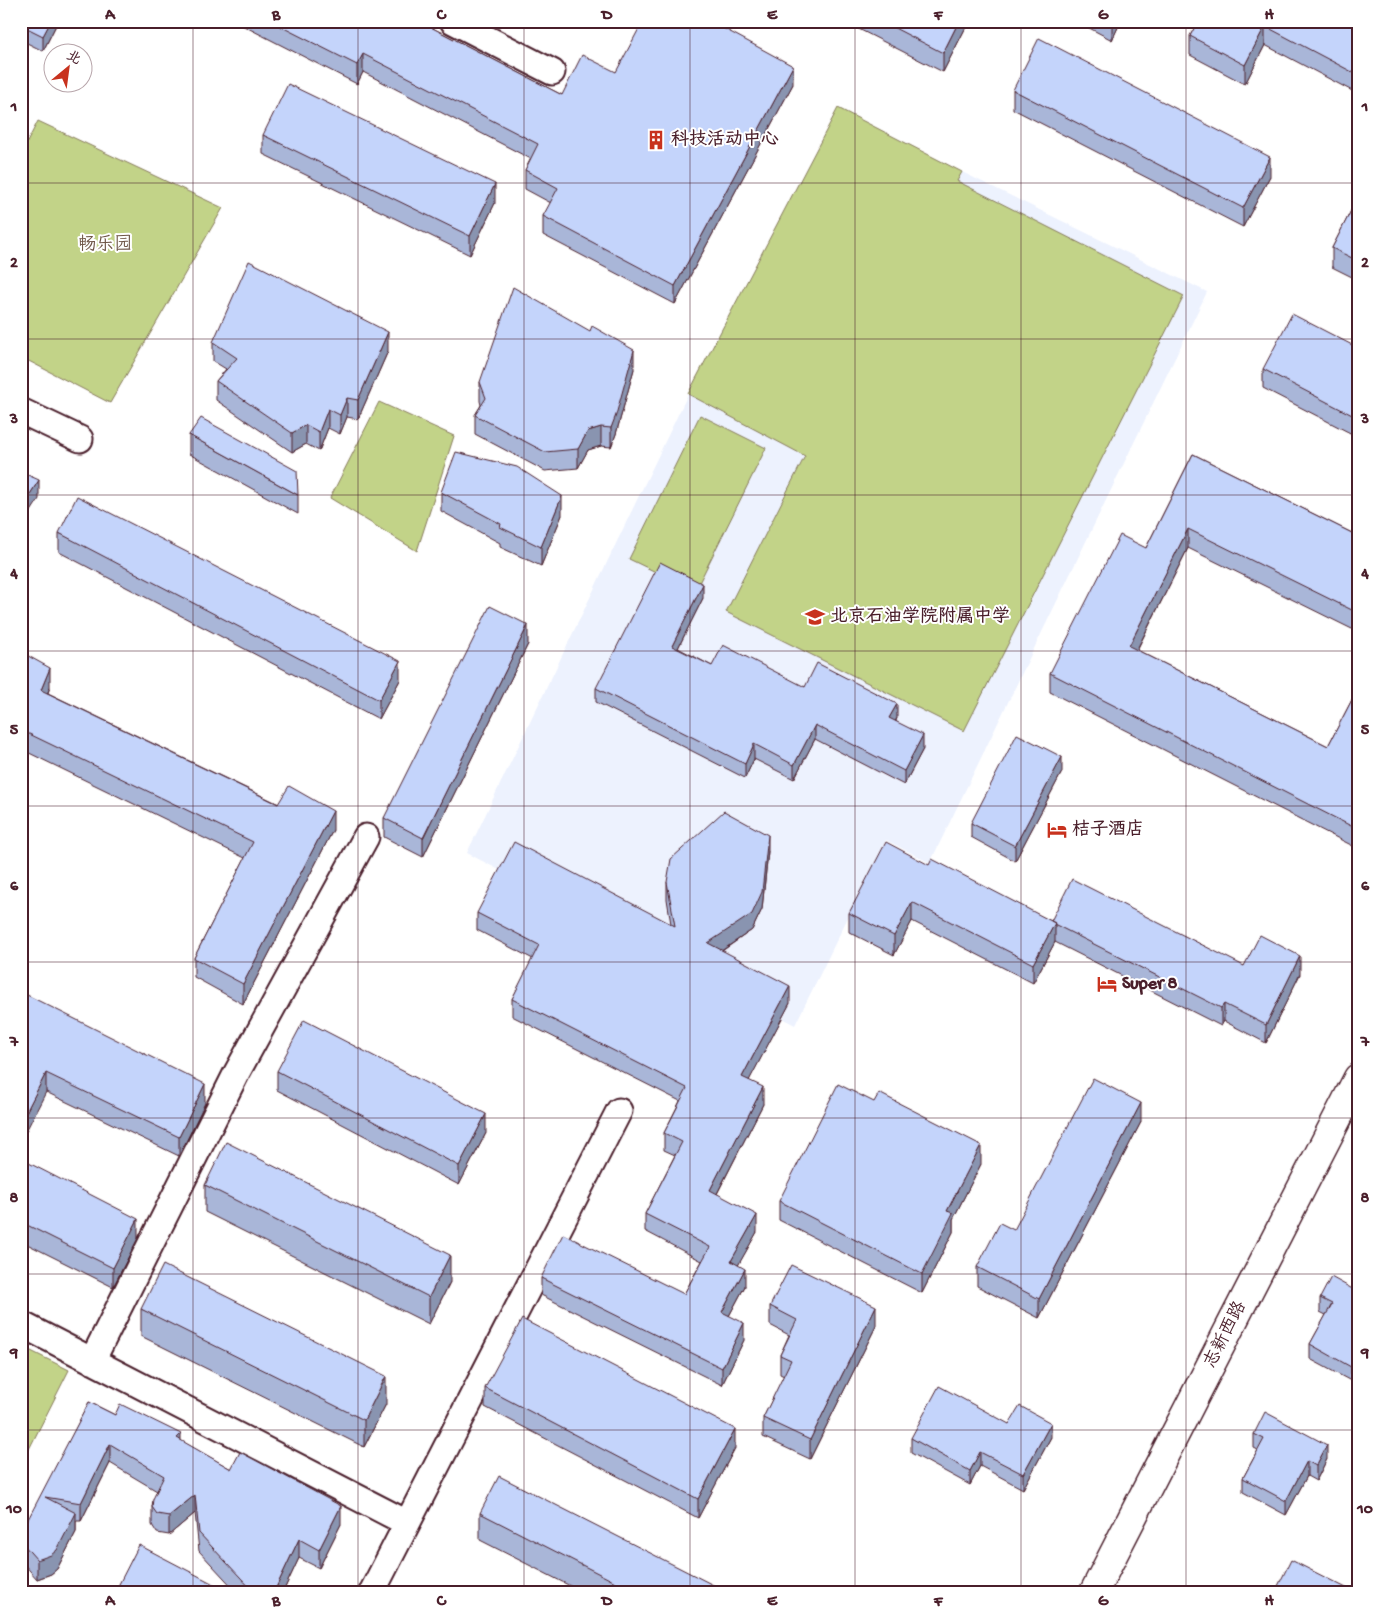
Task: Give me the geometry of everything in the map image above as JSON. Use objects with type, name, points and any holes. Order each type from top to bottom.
[{"type":"street","points":[[453,21],[552,72]]},
{"type":"street","points":[[21,411],[80,439]]},
{"type":"street","points":[[92,1360],[236,1074],[366,837]]},
{"type":"street","name":"志新西路","points":[[1094,1592],[1358,1078]]},
{"type":"street","points":[[372,1592],[619,1111]]},
{"type":"street","points":[[21,1324],[407,1523]]},
{"type":"shaded area","name":"北京石油学院附属中学","points":[[838,108],[962,172],[1207,292],[930,863],[886,840],[795,1025],[467,853],[688,394]]},
{"type":"green space","points":[[838,108],[962,172],[957,181],[1184,296],[964,731],[726,612],[805,456],[688,394]]},
{"type":"green space","name":"畅乐园","points":[[38,121],[223,208],[110,403],[21,357],[21,154]]},
{"type":"green space","points":[[379,402],[454,436],[417,551],[330,498]]},
{"type":"green space","points":[[700,415],[766,448],[695,591],[629,559]]},
{"type":"green space","points":[[21,1346],[69,1370],[21,1465]]},
{"type":"building","points":[[21,21],[51,21],[43,36],[21,25]]},
{"type":"building","name":"科技活动中心","points":[[270,21],[419,21],[562,95],[582,55],[616,72],[643,21],[710,21],[793,66],[675,286],[543,216],[558,188],[525,170],[538,144],[363,54],[357,65]]},
{"type":"building","points":[[881,21],[959,21],[943,53]]},
{"type":"building","points":[[1198,21],[1358,21],[1358,75],[1265,26],[1245,65],[1190,36]]},
{"type":"building","points":[[1039,38],[1270,157],[1243,208],[1013,90]]},
{"type":"building","points":[[288,84],[495,184],[470,236],[263,135]]},
{"type":"building","points":[[1358,197],[1358,261],[1332,248]]},
{"type":"building","points":[[249,261],[388,332],[358,400],[347,398],[340,415],[328,409],[319,432],[306,425],[292,433],[216,381],[237,358],[213,342]]},
{"type":"building","points":[[513,287],[590,331],[592,326],[634,350],[611,428],[601,427],[588,431],[578,449],[545,452],[475,415],[486,398],[480,382]]},
{"type":"building","points":[[1292,314],[1358,348],[1358,418],[1263,369]]},
{"type":"building","points":[[201,418],[297,471],[298,495],[189,435]]},
{"type":"building","points":[[456,452],[517,467],[562,496],[541,547],[500,527],[501,524],[441,492]]},
{"type":"building","points":[[1193,454],[1358,536],[1358,613],[1188,529],[1129,646],[1328,746],[1358,688],[1357,829],[1050,673],[1120,535],[1146,548]]},
{"type":"building","points":[[21,472],[39,480],[21,508]]},
{"type":"building","points":[[77,496],[400,661],[379,700],[59,533]]},
{"type":"building","points":[[660,562],[703,584],[672,646],[712,666],[723,645],[805,687],[817,663],[897,704],[889,718],[923,735],[904,771],[815,725],[794,765],[754,744],[745,764],[596,688]]},
{"type":"building","points":[[490,606],[528,625],[423,838],[384,818]]},
{"type":"building","points":[[21,652],[50,668],[41,690],[278,804],[289,786],[333,811],[243,984],[194,958],[253,842],[21,730]]},
{"type":"building","points":[[1017,734],[1062,757],[1015,846],[971,823]]},
{"type":"building","points":[[724,811],[768,835],[762,892],[752,914],[708,943],[790,986],[742,1077],[763,1087],[710,1190],[757,1215],[731,1261],[745,1269],[722,1312],[744,1323],[722,1368],[541,1278],[563,1234],[684,1294],[710,1247],[645,1214],[682,1142],[664,1133],[687,1088],[512,999],[539,945],[477,913],[514,842],[675,926],[667,882],[671,859]]},
{"type":"building","points":[[886,842],[929,865],[932,859],[1055,923],[1033,964],[912,902],[894,936],[849,913]]},
{"type":"building","points":[[1072,879],[1244,966],[1260,935],[1300,956],[1266,1025],[1224,1004],[1221,1008],[1054,924],[1051,921]]},
{"type":"building","points":[[21,992],[205,1084],[179,1137],[46,1073],[21,1122]]},
{"type":"building","points":[[304,1020],[486,1114],[459,1166],[277,1071]]},
{"type":"building","points":[[1093,1078],[1141,1103],[1039,1299],[977,1267],[1000,1223],[1014,1230]]},
{"type":"building","points":[[838,1084],[874,1102],[879,1093],[981,1145],[947,1211],[953,1213],[922,1274],[779,1201]]},
{"type":"building","points":[[226,1142],[450,1255],[429,1297],[205,1185]]},
{"type":"building","points":[[21,1159],[138,1219],[113,1268],[21,1222]]},
{"type":"building","points":[[163,1265],[386,1376],[364,1420],[141,1309]]},
{"type":"building","points":[[791,1265],[876,1306],[810,1440],[763,1418],[791,1360],[780,1355],[797,1320],[770,1306]]},
{"type":"building","points":[[1331,1277],[1358,1292],[1358,1355],[1351,1367],[1310,1344],[1332,1304],[1320,1298]]},
{"type":"building","points":[[522,1319],[735,1429],[698,1499],[485,1388]]},
{"type":"building","points":[[939,1386],[1009,1424],[1020,1406],[1051,1423],[1023,1474],[980,1452],[970,1471],[911,1438]]},
{"type":"building","points":[[89,1402],[115,1415],[120,1404],[181,1434],[177,1438],[231,1469],[240,1452],[341,1506],[319,1550],[299,1539],[274,1592],[254,1592],[199,1533],[195,1495],[169,1516],[157,1514],[152,1507],[153,1499],[164,1476],[110,1444],[81,1503],[45,1497],[76,1513],[57,1550],[51,1555],[37,1560],[23,1544],[21,1537],[24,1527]]},
{"type":"building","points":[[1265,1412],[1327,1445],[1316,1466],[1307,1461],[1286,1501],[1243,1478],[1264,1439],[1254,1434]]},
{"type":"building","points":[[499,1476],[721,1589],[720,1592],[635,1592],[480,1513]]},
{"type":"building","points":[[139,1545],[229,1592],[115,1592]]},
{"type":"building","points":[[1291,1560],[1354,1592],[1275,1592]]},
{"type":"place","name":"科技活动中心","points":[[656,140]]},
{"type":"place","name":"北京石油学院附属中学","points":[[815,617]]},
{"type":"place","name":"桔子酒店","points":[[1057,830]]},
{"type":"place","name":"Super 8","points":[[1107,984]]}]
